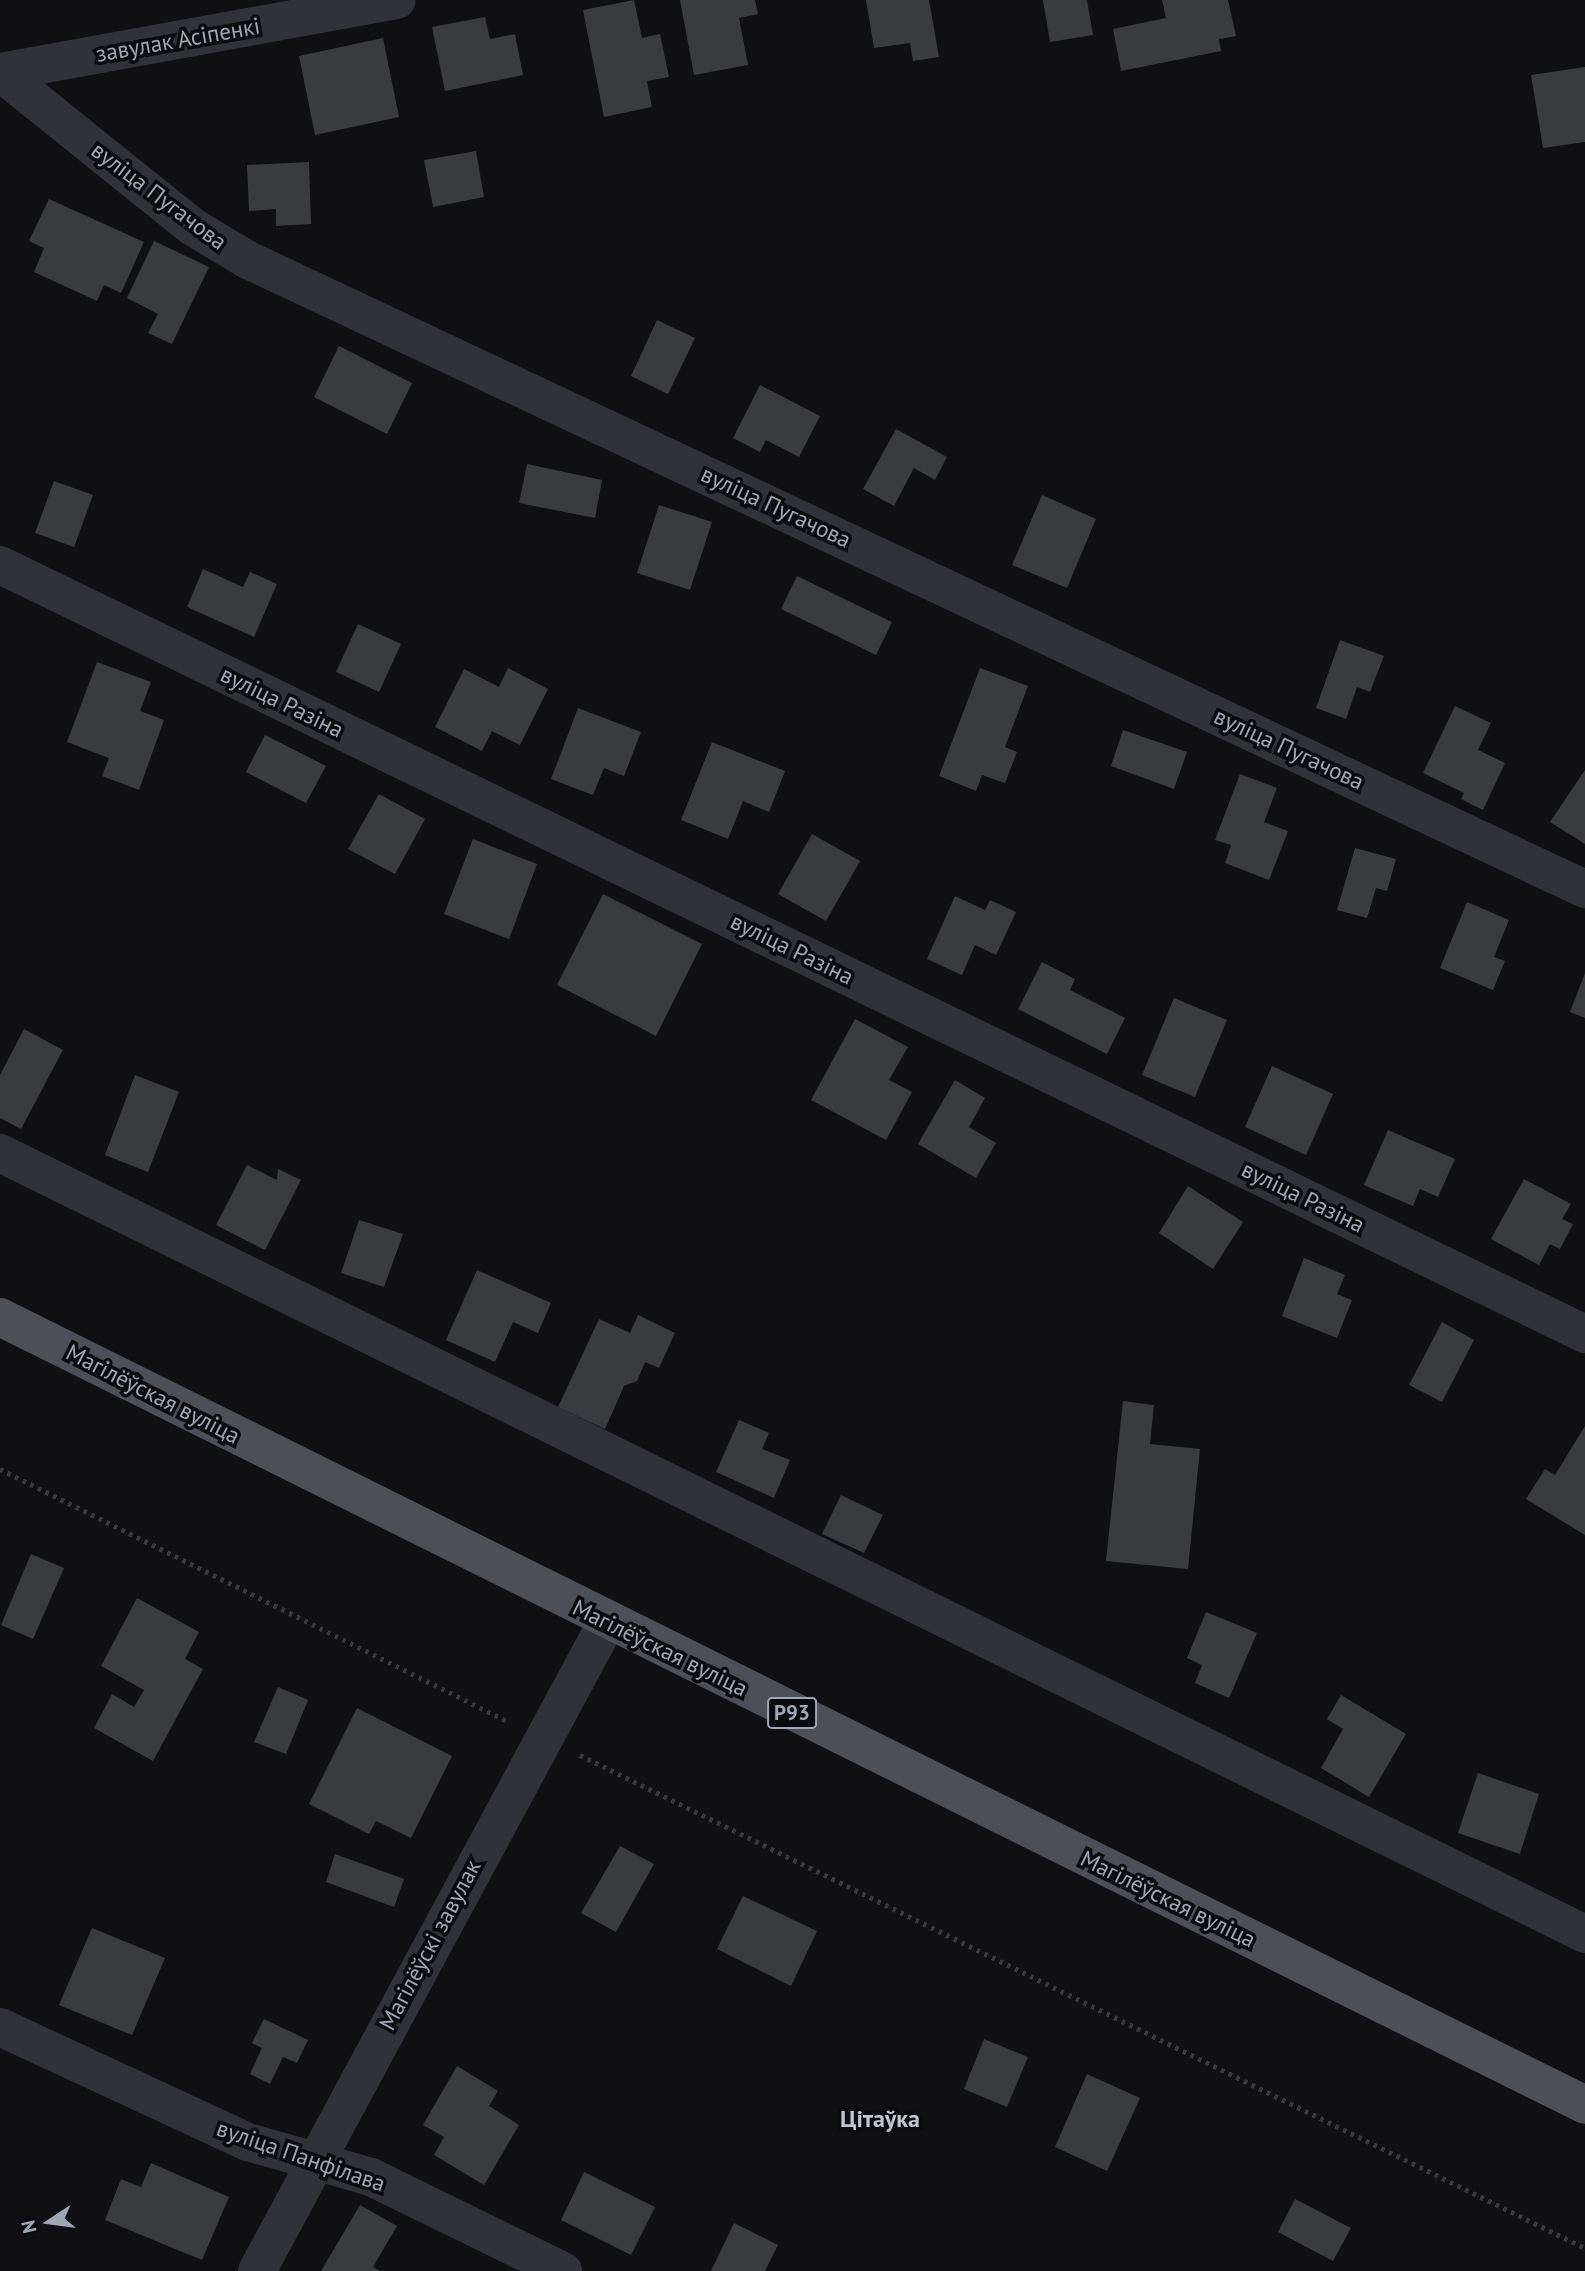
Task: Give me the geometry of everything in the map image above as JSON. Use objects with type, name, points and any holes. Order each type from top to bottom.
[{"type":"main road","name":"Магілёўская вуліца","points":[[0,1317],[607,1622],[1585,2105]]},
{"type":"street","name":"завулак Асіпенкі","points":[[1,72],[396,0]]},
{"type":"street","name":"вуліца Пугачова","points":[[1,72],[193,227],[246,259],[1585,889]]},
{"type":"street","name":"вуліца Разіна","points":[[0,565],[1585,1334]]},
{"type":"street","points":[[0,1153],[1585,1934]]},
{"type":"street","name":"Магілёўскі завулак","points":[[257,2271],[315,2158],[607,1622]]},
{"type":"street","name":"вуліца Панфілава","points":[[0,2027],[248,2142],[315,2158],[371,2177],[563,2271]]},
{"type":"path","points":[[0,1469],[501,1719],[544,1735],[1585,2248]]},
{"type":"building","points":[[634,0],[642,38],[660,34],[669,77],[647,81],[652,107],[604,117],[583,10]]},
{"type":"building","points":[[680,0],[755,0],[758,14],[739,18],[748,65],[694,75]]},
{"type":"building","points":[[866,0],[929,0],[939,57],[913,61],[910,43],[874,48]]},
{"type":"building","points":[[1043,0],[1087,0],[1093,35],[1050,42]]},
{"type":"building","points":[[1162,0],[1228,0],[1236,36],[1219,39],[1221,51],[1121,71],[1113,29],[1166,18]]},
{"type":"building","points":[[485,17],[490,39],[515,34],[523,75],[445,91],[432,27]]},
{"type":"building","points":[[383,38],[399,117],[315,135],[299,56]]},
{"type":"building","points":[[1585,67],[1585,142],[1543,148],[1531,75]]},
{"type":"building","points":[[476,151],[484,197],[433,207],[424,160]]},
{"type":"building","points":[[309,162],[311,224],[276,226],[276,209],[249,211],[247,165]]},
{"type":"building","points":[[49,199],[144,242],[121,293],[104,285],[97,301],[34,272],[44,248],[29,241]]},
{"type":"building","points":[[154,241],[209,267],[172,344],[148,333],[158,314],[127,298]]},
{"type":"building","points":[[657,320],[695,338],[668,394],[631,376]]},
{"type":"building","points":[[339,346],[412,383],[387,434],[314,397]]},
{"type":"building","points":[[760,385],[820,416],[799,457],[766,440],[760,452],[733,438]]},
{"type":"building","points":[[896,429],[947,457],[935,480],[914,468],[894,506],[863,489]]},
{"type":"building","points":[[527,464],[602,480],[595,518],[519,503]]},
{"type":"building","points":[[54,481],[93,495],[74,547],[35,533]]},
{"type":"building","points":[[1042,495],[1096,519],[1067,588],[1012,565]]},
{"type":"building","points":[[659,505],[712,522],[690,590],[637,573]]},
{"type":"building","points":[[203,569],[243,587],[250,572],[277,584],[254,637],[187,607]]},
{"type":"building","points":[[797,576],[892,622],[876,655],[781,609]]},
{"type":"building","points":[[358,624],[401,644],[379,692],[336,672]]},
{"type":"building","points":[[1340,640],[1384,656],[1370,692],[1357,687],[1346,719],[1316,708]]},
{"type":"building","points":[[97,662],[151,682],[140,711],[164,720],[139,790],[102,776],[109,758],[67,742]]},
{"type":"building","points":[[508,668],[548,689],[520,745],[492,731],[482,751],[435,727],[464,669],[499,687]]},
{"type":"building","points":[[980,668],[1028,686],[1005,747],[1017,752],[1005,783],[982,775],[976,791],[939,776]]},
{"type":"building","points":[[1455,706],[1491,723],[1478,750],[1505,763],[1483,810],[1461,799],[1464,793],[1423,773]]},
{"type":"building","points":[[578,708],[641,732],[624,776],[604,768],[593,795],[551,779]]},
{"type":"building","points":[[1123,730],[1187,752],[1174,789],[1111,766]]},
{"type":"building","points":[[265,735],[326,766],[306,803],[246,772]]},
{"type":"building","points":[[712,742],[785,771],[769,812],[743,801],[728,839],[681,820]]},
{"type":"building","points":[[1585,770],[1585,844],[1550,822]]},
{"type":"building","points":[[1240,774],[1277,788],[1264,822],[1288,831],[1269,880],[1225,863],[1231,845],[1215,840]]},
{"type":"building","points":[[379,794],[425,819],[395,874],[348,849]]},
{"type":"building","points":[[812,834],[860,861],[826,921],[778,894]]},
{"type":"building","points":[[473,839],[537,864],[509,939],[444,914]]},
{"type":"building","points":[[1355,848],[1396,859],[1387,891],[1376,888],[1367,918],[1337,910]]},
{"type":"building","points":[[603,894],[702,944],[656,1036],[557,985]]},
{"type":"building","points":[[955,896],[985,910],[990,900],[1016,912],[996,955],[975,945],[962,975],[927,959]]},
{"type":"building","points":[[1467,902],[1509,920],[1494,957],[1505,961],[1493,990],[1440,968]]},
{"type":"building","points":[[1042,962],[1075,979],[1070,990],[1125,1018],[1107,1054],[1018,1009]]},
{"type":"building","points":[[1585,973],[1585,1018],[1570,1012]]},
{"type":"building","points":[[1174,998],[1227,1020],[1195,1097],[1142,1075]]},
{"type":"building","points":[[855,1019],[908,1047],[889,1080],[912,1092],[886,1140],[811,1100]]},
{"type":"building","points":[[24,1029],[63,1050],[21,1129],[0,1118],[0,1075]]},
{"type":"building","points":[[1272,1066],[1333,1094],[1306,1155],[1245,1127]]},
{"type":"building","points":[[135,1075],[179,1092],[148,1172],[105,1155]]},
{"type":"building","points":[[955,1080],[985,1098],[969,1127],[996,1143],[976,1178],[918,1144]]},
{"type":"building","points":[[1388,1130],[1455,1159],[1438,1197],[1420,1189],[1413,1206],[1364,1185]]},
{"type":"building","points":[[247,1165],[277,1180],[278,1169],[301,1180],[265,1250],[216,1225]]},
{"type":"building","points":[[1524,1179],[1571,1204],[1562,1219],[1573,1224],[1560,1249],[1550,1244],[1539,1265],[1491,1239]]},
{"type":"building","points":[[1188,1186],[1243,1222],[1213,1269],[1159,1233]]},
{"type":"building","points":[[359,1220],[403,1234],[384,1287],[341,1273]]},
{"type":"building","points":[[1304,1258],[1345,1275],[1337,1294],[1352,1300],[1337,1338],[1282,1316]]},
{"type":"building","points":[[477,1270],[551,1303],[538,1333],[513,1322],[495,1362],[446,1340]]},
{"type":"building","points":[[638,1315],[675,1333],[659,1368],[645,1362],[637,1381],[624,1386],[605,1429],[558,1407],[599,1319],[630,1333]]},
{"type":"building","points":[[1442,1322],[1474,1340],[1442,1402],[1409,1385]]},
{"type":"building","points":[[1123,1401],[1154,1405],[1150,1444],[1200,1449],[1188,1569],[1106,1561]]},
{"type":"building","points":[[739,1420],[769,1433],[762,1449],[790,1460],[774,1498],[716,1472]]},
{"type":"building","points":[[1585,1426],[1585,1535],[1526,1499],[1545,1469],[1555,1475]]},
{"type":"building","points":[[841,1495],[883,1515],[864,1553],[822,1534]]},
{"type":"building","points":[[31,1554],[64,1568],[33,1639],[1,1625]]},
{"type":"building","points":[[137,1598],[199,1632],[185,1659],[203,1669],[153,1761],[94,1728],[112,1694],[134,1707],[144,1690],[101,1666]]},
{"type":"building","points":[[1206,1612],[1257,1633],[1229,1698],[1195,1683],[1202,1665],[1187,1658]]},
{"type":"building","points":[[278,1687],[308,1700],[286,1754],[254,1742]]},
{"type":"building","points":[[1341,1695],[1406,1734],[1369,1797],[1321,1768],[1343,1729],[1327,1719]]},
{"type":"building","points":[[357,1708],[452,1756],[411,1838],[376,1821],[369,1834],[309,1804]]},
{"type":"building","points":[[1478,1773],[1539,1794],[1520,1854],[1458,1833]]},
{"type":"building","points":[[620,1846],[654,1864],[616,1932],[581,1913]]},
{"type":"building","points":[[335,1854],[404,1879],[394,1907],[326,1882]]},
{"type":"building","points":[[743,1896],[817,1931],[791,1986],[717,1949]]},
{"type":"building","points":[[92,1928],[165,1958],[132,2035],[59,2005]]},
{"type":"building","points":[[264,2019],[308,2040],[297,2063],[283,2057],[270,2084],[250,2074],[262,2048],[252,2043]]},
{"type":"building","points":[[984,2039],[1028,2057],[1007,2107],[964,2089]]},
{"type":"building","points":[[457,2066],[498,2091],[489,2106],[519,2125],[484,2185],[434,2155],[444,2137],[423,2125]]},
{"type":"building","points":[[1087,2074],[1140,2098],[1107,2171],[1055,2147]]},
{"type":"building","points":[[151,2163],[229,2197],[202,2260],[105,2220],[121,2179],[141,2187]]},
{"type":"building","points":[[584,2172],[655,2207],[631,2255],[561,2220]]},
{"type":"building","points":[[1295,2199],[1351,2228],[1333,2261],[1278,2232]]},
{"type":"building","points":[[360,2205],[397,2226],[373,2267],[380,2271],[321,2271]]},
{"type":"building","points":[[734,2223],[778,2245],[765,2271],[711,2271]]},
{"type":"district","name":"Цітаўка","points":[[880,2119]]}]
